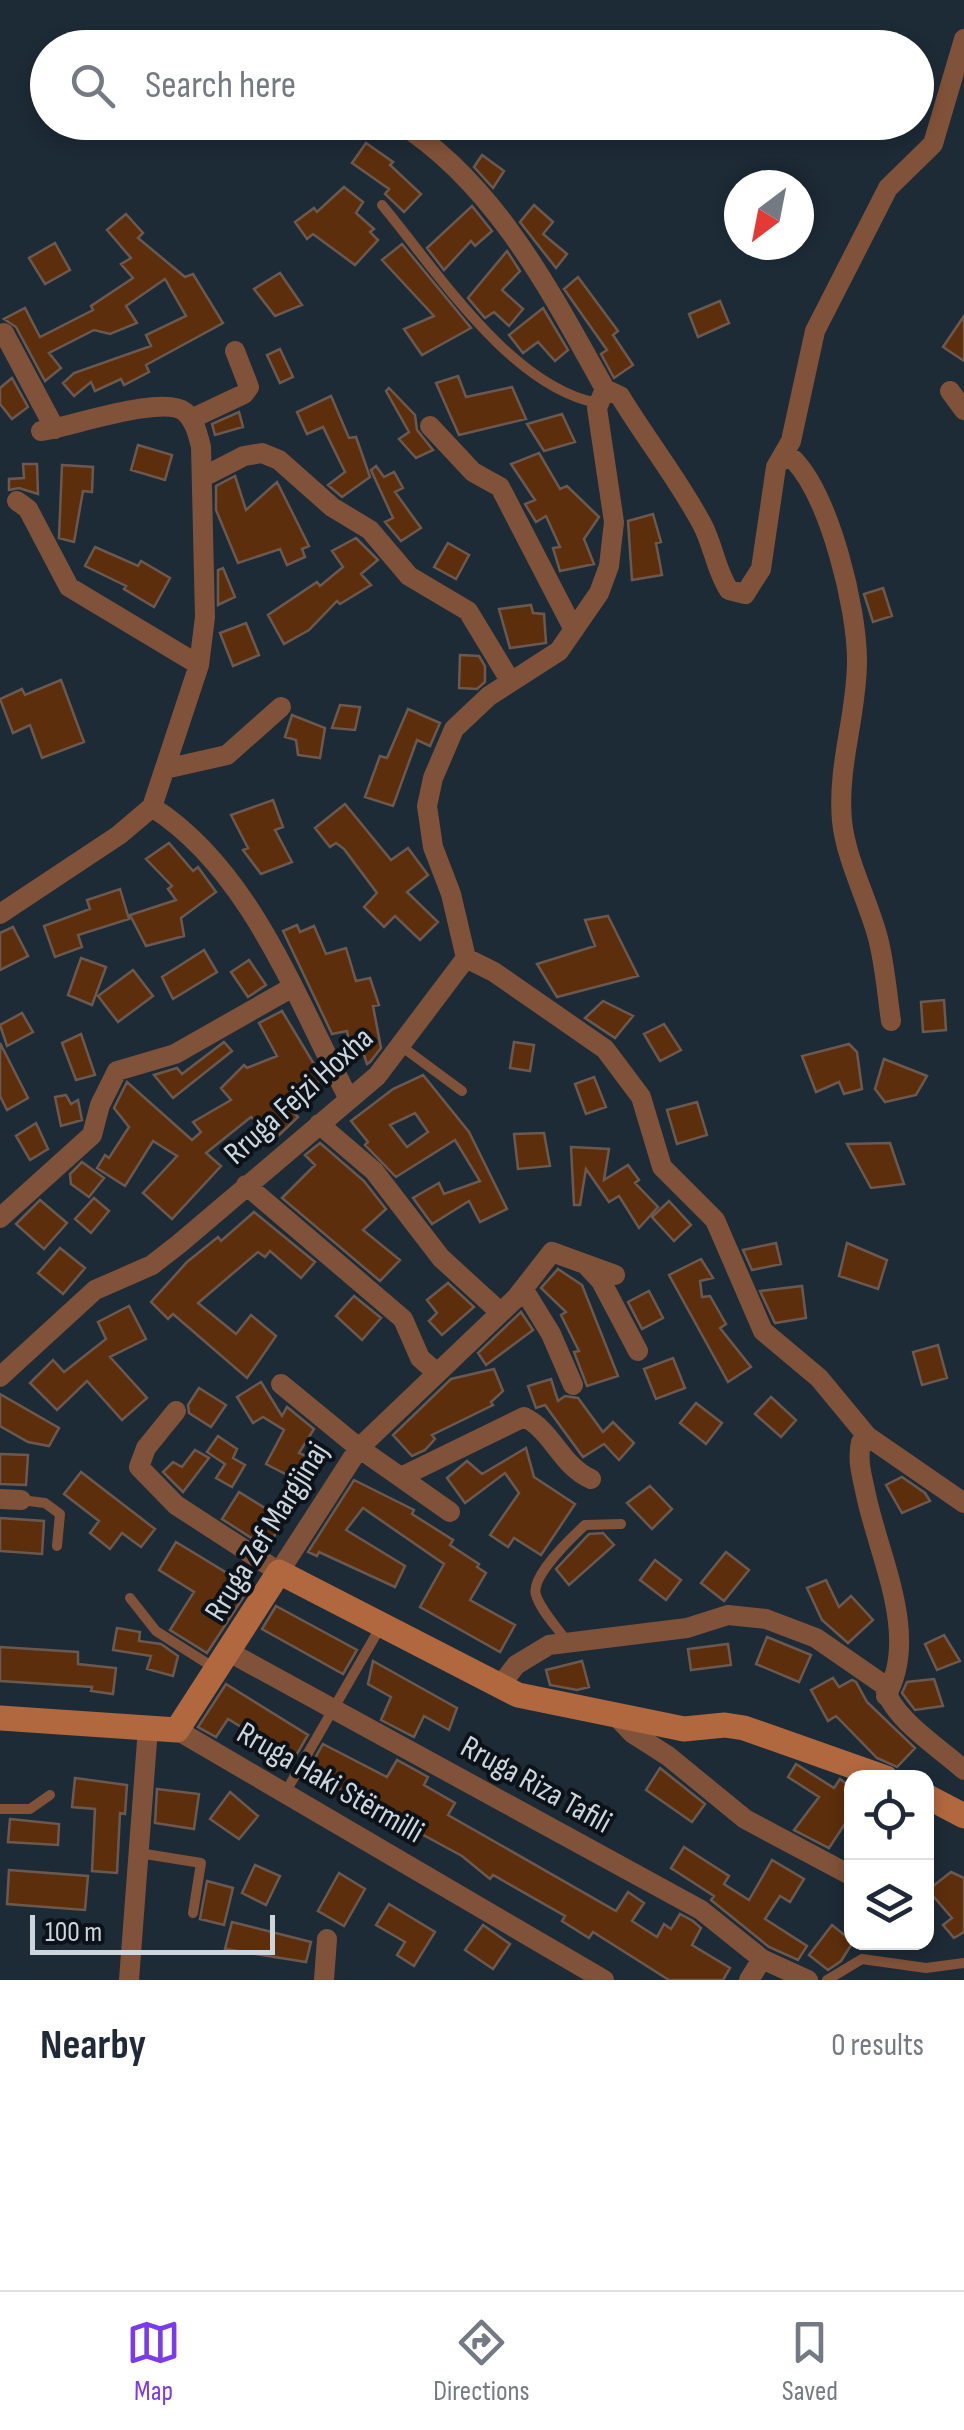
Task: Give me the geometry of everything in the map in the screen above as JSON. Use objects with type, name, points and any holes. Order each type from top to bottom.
[{"type":"street","points":[[601,396],[620,396],[646,441],[682,489],[718,557],[724,582],[738,594],[745,594],[757,581],[776,468],[784,460],[815,330],[888,188],[933,144],[964,38]]},
{"type":"street","points":[[421,140],[463,173],[546,285],[601,396],[614,522],[609,566],[598,593],[574,630],[543,665],[511,682],[454,729],[432,778],[427,806],[433,847],[451,894],[466,958],[605,1049],[622,1069],[653,1127],[662,1167],[715,1220],[762,1331],[819,1378],[867,1436],[964,1503]]},
{"type":"street","points":[[0,914],[118,835],[152,807],[199,665],[205,617],[202,447],[191,419],[174,406],[161,405],[48,430],[4,333]]},
{"type":"street","points":[[191,419],[244,394],[249,387],[235,352]]},
{"type":"street","points":[[950,391],[964,410]]},
{"type":"street","points":[[430,426],[473,472],[500,487],[574,630]]},
{"type":"street","points":[[202,477],[244,456],[262,453],[279,460],[332,507],[370,530],[409,576],[468,611],[511,682]]},
{"type":"street","points":[[784,460],[794,458],[804,469],[829,528],[851,607],[857,663],[842,757],[842,824],[879,941],[891,1022]]},
{"type":"street","points":[[18,501],[28,509],[68,588],[199,665]]},
{"type":"street","points":[[165,770],[227,755],[281,707]]},
{"type":"street","points":[[152,807],[198,843],[223,872],[260,929],[349,1099]]},
{"type":"street","name":"Rruga Fejzi Hoxha","points":[[0,1377],[96,1290],[152,1265],[377,1076],[466,958]]},
{"type":"street","points":[[0,1218],[92,1135],[100,1105],[116,1072],[175,1054],[290,988]]},
{"type":"street","points":[[319,1124],[374,1171],[441,1258],[500,1312]]},
{"type":"street","points":[[246,1184],[403,1319],[420,1358],[437,1373]]},
{"type":"street","name":"Rruga Zef Margjinaj","points":[[176,1730],[359,1448],[524,1290],[552,1252],[581,1260]]},
{"type":"street","points":[[581,1260],[615,1275]]},
{"type":"street","points":[[581,1260],[602,1281],[638,1351]]},
{"type":"street","points":[[524,1290],[551,1334],[573,1385]]},
{"type":"street","points":[[281,1384],[359,1448],[450,1512]]},
{"type":"street","points":[[176,1412],[146,1448],[139,1467],[176,1505],[278,1572],[499,1687],[684,1730],[726,1725],[744,1728],[863,1770]]},
{"type":"street","points":[[401,1478],[524,1417],[540,1429],[572,1471],[591,1479]]},
{"type":"street","points":[[867,1436],[861,1442],[859,1470],[891,1589],[900,1652],[900,1671],[886,1696]]},
{"type":"street","points":[[499,1687],[506,1674],[540,1648],[687,1628],[728,1615],[748,1615],[816,1638],[884,1685],[886,1696],[964,1770]]},
{"type":"street","name":"Rruga Riza Tafili","points":[[223,1661],[334,1708],[701,1910],[762,1959],[808,1980]]},
{"type":"street","points":[[615,1715],[632,1733],[668,1756],[745,1819],[844,1872]]},
{"type":"street","name":"Rruga Haki Stërmilli","points":[[0,1718],[176,1730],[576,1972],[604,1980]]},
{"type":"street","points":[[129,1980],[148,1728]]},
{"type":"street","points":[[934,1800],[964,1816]]},
{"type":"street","points":[[324,1980],[327,1939]]},
{"type":"street","points":[[749,1980],[762,1959]]},
{"type":"lane","points":[[382,205],[489,332],[537,378],[560,393],[601,396]]},
{"type":"lane","points":[[401,1046],[462,1090]]},
{"type":"lane","points":[[10,1500],[45,1503],[60,1514],[56,1546]]},
{"type":"lane","points":[[567,1642],[538,1598],[536,1586],[554,1556],[585,1525],[621,1524]]},
{"type":"lane","points":[[130,1598],[156,1631],[223,1661]]},
{"type":"lane","points":[[284,1794],[382,1624]]},
{"type":"lane","points":[[0,1809],[30,1809],[50,1795]]},
{"type":"lane","points":[[137,1852],[201,1863],[194,1913]]},
{"type":"lane","points":[[826,1980],[862,1960],[926,1968],[964,1963]]},
{"type":"building","points":[[366,143],[393,162],[390,165],[421,194],[404,212],[385,194],[389,189],[352,163]]},
{"type":"building","points":[[482,155],[504,171],[493,188],[474,167]]},
{"type":"building","points":[[344,187],[363,202],[356,213],[374,229],[370,232],[378,240],[355,265],[313,234],[307,239],[295,222],[314,208],[317,212]]},
{"type":"building","points":[[534,205],[553,222],[543,234],[567,254],[556,268],[520,222]]},
{"type":"building","points":[[472,206],[492,231],[475,246],[471,241],[444,270],[427,248]]},
{"type":"building","points":[[126,214],[143,233],[138,238],[185,277],[193,274],[223,323],[146,365],[149,372],[124,385],[121,379],[95,391],[91,382],[74,396],[63,383],[74,373],[151,346],[146,335],[186,316],[165,279],[126,306],[137,323],[110,334],[94,330],[49,353],[61,368],[45,381],[16,327],[4,319],[25,308],[40,337],[93,310],[91,306],[133,278],[121,264],[131,258],[107,230]]},
{"type":"building","points":[[55,243],[70,270],[45,284],[29,258]]},
{"type":"building","points":[[402,244],[471,328],[422,355],[404,329],[434,316],[382,260]]},
{"type":"building","points":[[507,251],[520,271],[502,290],[523,309],[509,326],[494,312],[485,318],[468,298]]},
{"type":"building","points":[[280,273],[302,305],[275,316],[254,289]]},
{"type":"building","points":[[578,277],[618,331],[613,335],[633,365],[614,378],[601,354],[607,350],[564,289]]},
{"type":"building","points":[[720,301],[729,323],[698,337],[689,314]]},
{"type":"building","points":[[543,308],[568,350],[555,361],[538,342],[523,353],[509,335]]},
{"type":"building","points":[[964,316],[964,361],[943,347]]},
{"type":"building","points":[[280,349],[293,377],[280,383],[267,355]]},
{"type":"building","points":[[458,376],[466,397],[512,387],[526,419],[459,435],[436,383]]},
{"type":"building","points":[[12,378],[28,407],[12,419],[0,404],[0,388]]},
{"type":"building","points":[[389,388],[415,415],[417,430],[433,450],[416,458],[399,439],[409,432],[386,391]]},
{"type":"building","points":[[331,396],[349,438],[356,437],[370,477],[342,497],[328,485],[345,472],[323,427],[307,434],[297,412]]},
{"type":"building","points":[[239,412],[243,427],[215,435],[212,424]]},
{"type":"building","points":[[562,414],[575,442],[544,451],[527,424]]},
{"type":"building","points":[[138,445],[172,455],[165,480],[131,470]]},
{"type":"building","points":[[539,453],[560,489],[567,486],[599,517],[584,539],[594,564],[560,571],[553,548],[560,547],[546,516],[536,522],[525,504],[535,500],[511,464]]},
{"type":"building","points":[[23,464],[37,464],[38,494],[19,488],[9,490],[9,479],[24,478]]},
{"type":"building","points":[[62,465],[93,467],[92,492],[83,491],[74,542],[59,538]]},
{"type":"building","points":[[376,466],[384,477],[394,472],[403,488],[395,492],[421,528],[401,541],[385,522],[393,518],[371,470]]},
{"type":"building","points":[[235,476],[246,510],[277,482],[309,546],[302,549],[305,557],[287,565],[280,549],[238,563],[216,510],[216,486]]},
{"type":"building","points":[[653,514],[661,542],[656,543],[662,575],[632,580],[628,521]]},
{"type":"building","points":[[356,538],[378,560],[361,574],[371,585],[340,604],[337,601],[309,630],[284,644],[268,615],[317,582],[320,586],[343,567],[332,551]]},
{"type":"building","points":[[448,543],[469,555],[456,579],[434,567]]},
{"type":"building","points":[[95,547],[138,566],[141,561],[170,578],[154,607],[124,589],[126,586],[85,566]]},
{"type":"building","points":[[223,568],[235,597],[218,605],[218,570]]},
{"type":"building","points":[[883,588],[892,616],[873,622],[864,594]]},
{"type":"building","points":[[531,605],[533,613],[544,614],[546,643],[510,648],[499,609]]},
{"type":"building","points":[[246,623],[259,655],[233,666],[220,633]]},
{"type":"building","points":[[460,655],[479,656],[485,666],[485,682],[477,689],[459,688]]},
{"type":"building","points":[[61,680],[84,742],[42,758],[30,725],[13,733],[0,699],[22,689],[25,695]]},
{"type":"building","points":[[340,705],[360,707],[355,730],[332,728]]},
{"type":"building","points":[[408,709],[440,723],[430,746],[417,740],[393,806],[365,797],[380,756],[387,758]]},
{"type":"building","points":[[292,715],[325,728],[320,758],[298,755],[296,740],[285,737]]},
{"type":"building","points":[[273,800],[283,827],[275,830],[292,862],[261,874],[243,850],[248,848],[231,815]]},
{"type":"building","points":[[345,804],[391,860],[408,848],[428,875],[407,892],[438,922],[420,940],[395,916],[384,927],[364,907],[377,893],[344,849],[336,843],[330,847],[315,828]]},
{"type":"building","points":[[169,843],[193,871],[198,867],[216,892],[181,918],[184,936],[146,946],[130,915],[176,900],[168,889],[172,886],[146,859]]},
{"type":"building","points":[[120,889],[129,919],[78,935],[82,947],[55,957],[44,926],[90,909],[87,900]]},
{"type":"building","points":[[608,916],[638,976],[557,997],[537,964],[595,946],[585,920]]},
{"type":"building","points":[[297,925],[300,932],[314,926],[326,954],[346,948],[356,981],[370,978],[379,1005],[373,1006],[381,1048],[367,1064],[361,1046],[350,1048],[347,1031],[332,1034],[283,931]]},
{"type":"building","points":[[13,927],[28,956],[0,970],[0,933]]},
{"type":"building","points":[[204,950],[217,972],[173,999],[162,977]]},
{"type":"building","points":[[81,958],[106,967],[92,1005],[68,995]]},
{"type":"building","points":[[249,960],[266,985],[248,997],[231,972]]},
{"type":"building","points":[[133,970],[153,996],[118,1022],[98,996]]},
{"type":"building","points":[[944,1000],[946,1030],[923,1032],[921,1002]]},
{"type":"building","points":[[603,1001],[633,1016],[615,1038],[585,1018]]},
{"type":"building","points":[[282,1011],[323,1079],[282,1101],[298,1117],[274,1140],[251,1117],[206,1153],[221,1166],[172,1219],[143,1193],[177,1156],[153,1141],[125,1186],[97,1168],[105,1155],[109,1158],[129,1127],[114,1108],[127,1082],[192,1140],[201,1132],[193,1122],[231,1100],[221,1088],[244,1065],[247,1068],[277,1056],[259,1023]]},
{"type":"building","points":[[22,1013],[33,1032],[7,1046],[0,1025]]},
{"type":"building","points":[[664,1024],[681,1050],[660,1061],[644,1034]]},
{"type":"building","points":[[81,1034],[95,1075],[76,1080],[62,1043]]},
{"type":"building","points":[[224,1042],[232,1051],[173,1098],[154,1075],[177,1068],[182,1074]]},
{"type":"building","points":[[514,1042],[534,1045],[530,1071],[510,1068]]},
{"type":"building","points":[[0,1043],[28,1098],[7,1110],[0,1096]]},
{"type":"building","points":[[849,1044],[857,1052],[862,1089],[844,1094],[839,1082],[816,1092],[802,1056]]},
{"type":"building","points":[[884,1059],[927,1076],[916,1095],[885,1102],[875,1089]]},
{"type":"building","points":[[423,1075],[469,1132],[507,1209],[480,1222],[469,1201],[432,1224],[413,1198],[439,1183],[444,1194],[480,1181],[455,1140],[396,1177],[365,1145],[368,1142],[351,1121],[393,1089]],"holes":[[[415,1113],[428,1132],[407,1147],[390,1125]]]},
{"type":"building","points":[[594,1077],[606,1107],[586,1114],[575,1084]]},
{"type":"building","points":[[66,1095],[71,1104],[78,1100],[82,1120],[61,1126],[55,1097]]},
{"type":"building","points":[[697,1102],[707,1135],[677,1144],[667,1110]]},
{"type":"building","points":[[36,1123],[48,1149],[30,1160],[16,1136]]},
{"type":"building","points":[[544,1133],[550,1166],[518,1169],[514,1134]]},
{"type":"building","points":[[320,1143],[364,1181],[386,1209],[363,1230],[400,1260],[380,1281],[282,1198],[315,1165],[305,1155]]},
{"type":"building","points":[[890,1143],[904,1184],[871,1188],[847,1144]]},
{"type":"building","points":[[571,1147],[609,1149],[604,1180],[628,1165],[639,1180],[635,1183],[658,1207],[639,1228],[619,1196],[609,1202],[586,1169],[580,1205],[574,1205]]},
{"type":"building","points":[[82,1162],[104,1178],[89,1197],[71,1184],[70,1174]]},
{"type":"building","points":[[94,1198],[109,1211],[91,1233],[75,1219]]},
{"type":"building","points":[[40,1200],[67,1223],[44,1249],[16,1224]]},
{"type":"building","points":[[669,1201],[691,1225],[674,1241],[652,1217]]},
{"type":"building","points":[[254,1212],[315,1262],[301,1278],[270,1251],[265,1257],[258,1252],[198,1303],[236,1334],[251,1315],[276,1336],[247,1378],[173,1314],[168,1319],[151,1302],[187,1262],[218,1237],[221,1241]]},
{"type":"building","points":[[776,1243],[781,1264],[752,1270],[743,1250]]},
{"type":"building","points":[[847,1243],[887,1260],[878,1289],[839,1276]]},
{"type":"building","points":[[60,1248],[85,1268],[63,1294],[38,1273]]},
{"type":"building","points":[[701,1259],[713,1278],[700,1281],[702,1297],[710,1296],[726,1324],[720,1328],[751,1367],[728,1382],[669,1275]]},
{"type":"building","points":[[558,1269],[582,1285],[618,1376],[587,1386],[574,1352],[579,1351],[561,1315],[566,1312],[541,1288]]},
{"type":"building","points":[[448,1283],[474,1307],[442,1335],[429,1321],[437,1313],[427,1300]]},
{"type":"building","points":[[802,1286],[806,1318],[775,1323],[760,1291]]},
{"type":"building","points":[[649,1291],[663,1318],[642,1329],[628,1302]]},
{"type":"building","points":[[354,1296],[381,1318],[362,1340],[336,1316]]},
{"type":"building","points":[[129,1306],[146,1339],[110,1357],[147,1398],[122,1420],[87,1381],[57,1410],[30,1383],[53,1360],[64,1372],[106,1339],[98,1322]]},
{"type":"building","points":[[521,1312],[533,1330],[486,1365],[478,1353]]},
{"type":"building","points":[[938,1345],[947,1378],[922,1385],[913,1352]]},
{"type":"building","points":[[673,1358],[685,1388],[656,1399],[644,1369]]},
{"type":"building","points":[[494,1369],[503,1391],[491,1402],[493,1405],[432,1435],[435,1439],[425,1450],[412,1456],[393,1435],[451,1379]]},
{"type":"building","points":[[551,1379],[558,1401],[565,1396],[578,1398],[603,1432],[613,1422],[634,1443],[619,1460],[604,1444],[583,1457],[545,1405],[536,1408],[528,1386]]},
{"type":"building","points":[[261,1382],[282,1416],[287,1407],[314,1429],[299,1453],[306,1456],[295,1479],[266,1464],[284,1430],[263,1417],[253,1423],[237,1397]]},
{"type":"building","points":[[199,1388],[226,1405],[211,1427],[189,1413],[188,1405]]},
{"type":"building","points":[[0,1394],[59,1428],[49,1446],[28,1442],[0,1426]]},
{"type":"building","points":[[771,1397],[796,1420],[781,1437],[755,1414]]},
{"type":"building","points":[[696,1403],[722,1423],[706,1444],[680,1423]]},
{"type":"building","points":[[218,1436],[237,1449],[233,1458],[245,1465],[232,1487],[216,1478],[225,1464],[207,1452]]},
{"type":"building","points":[[526,1448],[534,1477],[575,1504],[541,1555],[514,1538],[508,1547],[490,1535],[519,1493],[505,1473],[465,1503],[447,1478],[467,1461],[482,1474]]},
{"type":"building","points":[[195,1450],[209,1458],[183,1492],[163,1472],[173,1462],[182,1467]]},
{"type":"building","points":[[0,1454],[28,1455],[26,1485],[0,1484]]},
{"type":"building","points":[[81,1472],[155,1529],[141,1547],[122,1533],[110,1549],[90,1533],[99,1521],[64,1494]]},
{"type":"building","points":[[902,1477],[930,1501],[902,1513],[886,1485]]},
{"type":"building","points":[[354,1480],[414,1510],[412,1514],[453,1540],[450,1545],[479,1564],[477,1567],[486,1573],[470,1600],[515,1625],[500,1652],[420,1607],[444,1564],[363,1508],[346,1530],[405,1566],[395,1587],[319,1552],[317,1556],[308,1552]]},
{"type":"building","points":[[650,1486],[672,1509],[652,1529],[627,1503]]},
{"type":"building","points":[[239,1492],[284,1520],[267,1548],[222,1519]]},
{"type":"building","points":[[0,1518],[44,1521],[42,1554],[0,1551]]},
{"type":"building","points":[[603,1533],[614,1545],[569,1585],[556,1569],[589,1534]]},
{"type":"building","points":[[176,1542],[250,1587],[207,1653],[170,1630],[194,1592],[159,1570]]},
{"type":"building","points":[[726,1552],[749,1570],[724,1601],[701,1583]]},
{"type":"building","points":[[655,1560],[681,1580],[666,1600],[640,1580]]},
{"type":"building","points":[[826,1580],[839,1607],[851,1596],[873,1620],[848,1643],[822,1620],[807,1588]]},
{"type":"building","points":[[276,1606],[357,1650],[343,1674],[262,1629]]},
{"type":"building","points":[[117,1628],[140,1632],[139,1641],[161,1644],[178,1656],[173,1676],[147,1669],[151,1656],[113,1650]]},
{"type":"building","points":[[944,1635],[960,1661],[937,1670],[925,1644]]},
{"type":"building","points":[[767,1637],[811,1655],[799,1682],[756,1664]]},
{"type":"building","points":[[728,1644],[731,1665],[691,1670],[688,1649]]},
{"type":"building","points":[[0,1647],[78,1652],[78,1664],[116,1668],[113,1694],[91,1691],[92,1687],[0,1681]]},
{"type":"building","points":[[373,1661],[457,1708],[449,1730],[424,1716],[414,1737],[381,1720],[391,1697],[368,1684]]},
{"type":"building","points":[[582,1661],[589,1687],[577,1690],[550,1685],[546,1670]]},
{"type":"building","points":[[833,1678],[839,1687],[852,1680],[856,1682],[867,1702],[915,1748],[897,1767],[877,1758],[836,1716],[828,1721],[811,1690]]},
{"type":"building","points":[[934,1679],[943,1706],[915,1710],[902,1693],[907,1682]]},
{"type":"building","points":[[226,1684],[308,1735],[294,1759],[228,1719],[216,1737],[198,1727]]},
{"type":"building","points":[[323,1744],[387,1777],[397,1760],[428,1777],[424,1785],[455,1803],[448,1815],[616,1911],[628,1892],[644,1903],[632,1921],[657,1937],[664,1924],[671,1929],[680,1914],[693,1921],[701,1928],[692,1945],[730,1968],[723,1980],[669,1980],[593,1932],[589,1938],[562,1921],[565,1916],[493,1875],[490,1879],[462,1856],[307,1772]]},
{"type":"building","points":[[796,1764],[834,1788],[840,1779],[844,1782],[844,1825],[829,1848],[794,1830],[819,1797],[788,1777]]},
{"type":"building","points":[[660,1768],[705,1804],[692,1822],[646,1790]]},
{"type":"building","points":[[75,1778],[127,1785],[125,1814],[120,1813],[117,1873],[92,1871],[95,1809],[72,1807]]},
{"type":"building","points":[[157,1789],[199,1794],[194,1829],[155,1823]]},
{"type":"building","points":[[230,1792],[258,1816],[239,1839],[210,1819]]},
{"type":"building","points":[[10,1819],[59,1824],[58,1845],[8,1842]]},
{"type":"building","points":[[684,1847],[729,1876],[724,1884],[749,1900],[772,1860],[804,1879],[790,1902],[780,1896],[765,1919],[807,1946],[798,1960],[769,1947],[711,1900],[714,1896],[671,1868]]},
{"type":"building","points":[[255,1865],[280,1876],[266,1905],[242,1893]]},
{"type":"building","points":[[9,1870],[88,1876],[85,1910],[7,1904]]},
{"type":"building","points":[[951,1872],[964,1878],[964,1932],[954,1938],[943,1925],[952,1918],[934,1897],[934,1885]]},
{"type":"building","points":[[339,1873],[365,1889],[344,1926],[318,1911]]},
{"type":"building","points":[[207,1881],[233,1888],[224,1925],[200,1919]]},
{"type":"building","points":[[389,1904],[435,1932],[414,1966],[397,1955],[405,1942],[376,1925]]},
{"type":"building","points":[[232,1922],[311,1942],[306,1962],[225,1949]]},
{"type":"building","points":[[483,1925],[510,1944],[493,1969],[465,1950]]},
{"type":"building","points":[[832,1925],[844,1935],[844,1950],[848,1950],[828,1970],[809,1955]]}]
